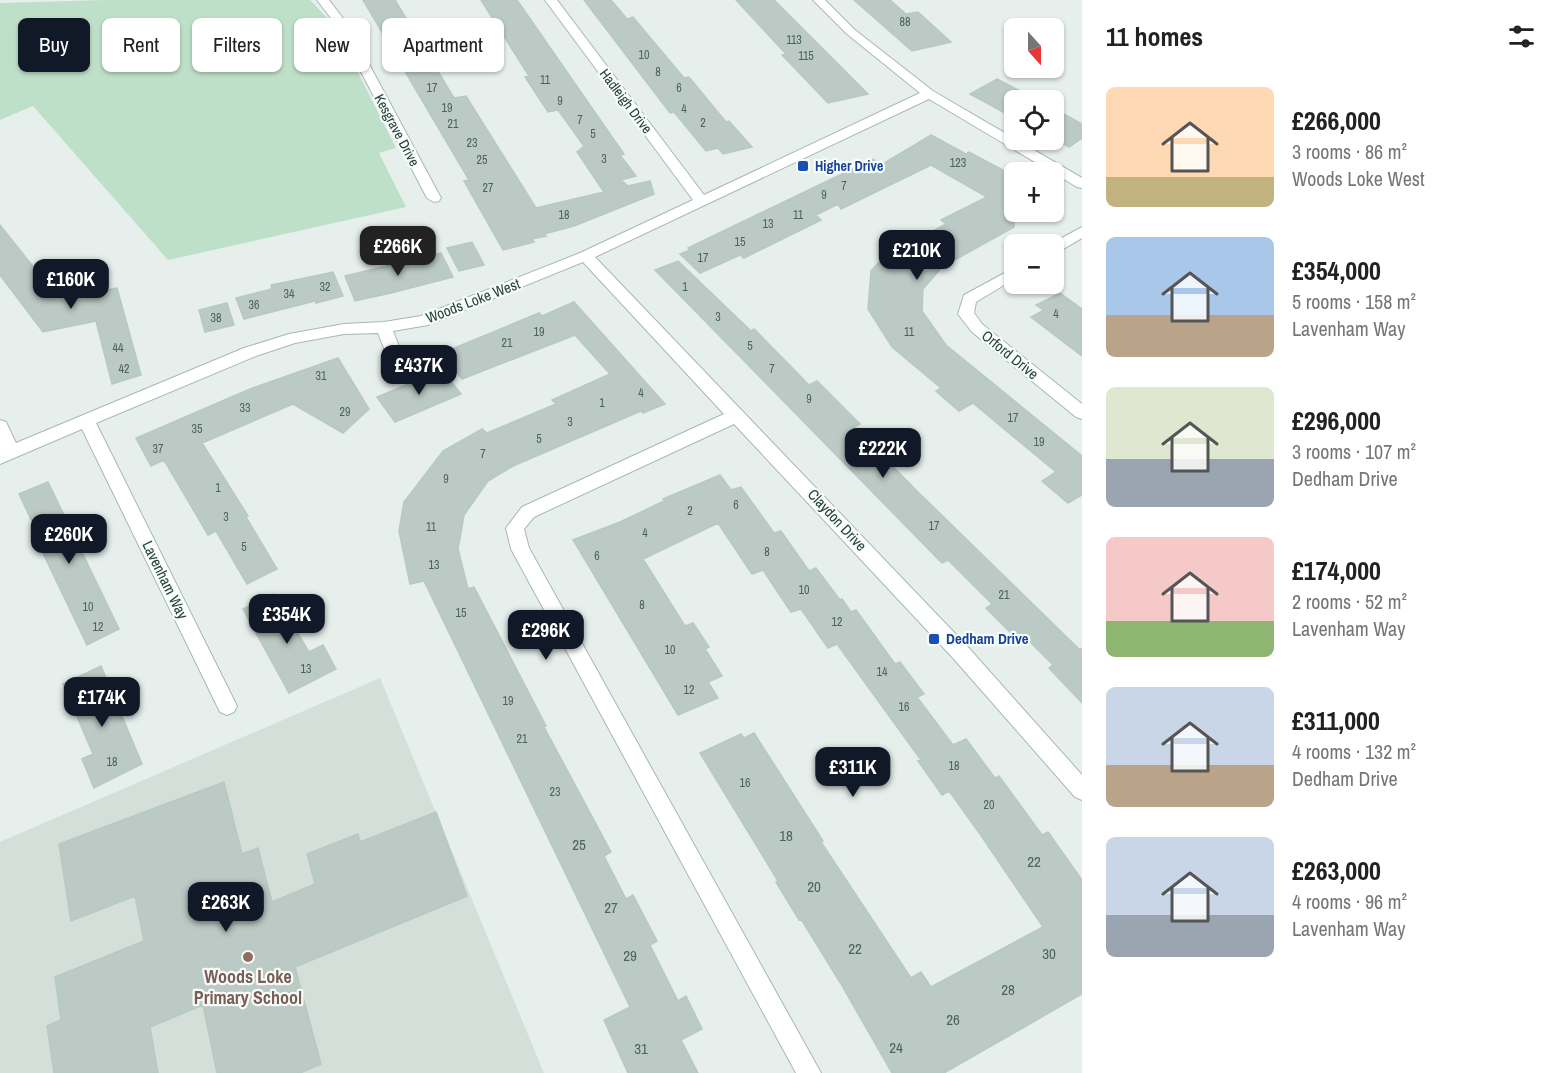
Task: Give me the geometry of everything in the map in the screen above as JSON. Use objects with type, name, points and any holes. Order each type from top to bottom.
[{"type":"street","name":"Kesgrave Drive","points":[[323,0],[342,25],[434,198]]},
{"type":"street","name":"Hadleigh Drive","points":[[551,0],[701,201]]},
{"type":"street","points":[[819,0],[851,32],[929,94],[1082,184]]},
{"type":"street","name":"Woods Loke West","points":[[6,454],[250,352],[283,341],[344,329],[384,327],[423,321],[585,256],[929,94]]},
{"type":"street","points":[[1064,243],[1082,232]]},
{"type":"street","name":"Claydon Drive","points":[[585,256],[960,652],[1082,790]]},
{"type":"street","name":"Orford Drive","points":[[1004,279],[969,299],[966,314],[977,328],[1082,413]]},
{"type":"street","points":[[384,327],[392,350]]},
{"type":"street","points":[[737,415],[528,512],[515,528],[520,549],[809,1073]]},
{"type":"street","name":"Lavenham Way","points":[[87,422],[227,706]]},
{"type":"street","points":[[0,426],[6,454]]},
{"type":"shaded area","name":"Woods Loke Primary School","points":[[380,678],[544,1073],[0,1073],[0,842]]},
{"type":"green space","points":[[105,0],[310,0],[327,18],[294,18],[294,72],[358,72],[396,148],[379,153],[406,207],[168,260],[33,106],[0,120],[0,3]]},
{"type":"building","points":[[363,0],[395,0],[406,18],[382,18],[382,32]]},
{"type":"building","points":[[481,0],[517,0],[624,154],[620,155],[636,176],[621,180],[628,186],[650,181],[654,194],[574,226],[544,234],[546,236],[532,239],[534,242],[503,250],[464,181],[469,180],[405,72],[438,72],[454,98],[466,96],[536,208],[604,192],[577,152],[584,146],[558,110],[548,112],[525,77],[529,76],[504,36],[504,18],[492,18]]},
{"type":"building","points":[[584,0],[611,0],[627,19],[633,17],[684,78],[689,77],[726,122],[729,121],[752,147],[723,154],[718,148],[706,151],[674,112],[670,113]]},
{"type":"building","points":[[736,0],[774,0],[868,94],[828,103],[782,55],[786,54]]},
{"type":"building","points":[[854,0],[890,0],[906,14],[918,12],[951,42],[912,51]]},
{"type":"building","points":[[997,79],[1018,90],[1004,90],[1004,113],[970,94]]},
{"type":"building","points":[[1064,114],[1082,124],[1082,138],[1069,147],[1064,144]]},
{"type":"building","points":[[931,135],[1004,171],[1004,222],[1014,222],[1014,227],[942,267],[923,289],[922,311],[946,345],[1082,456],[1082,495],[1068,503],[1042,481],[1056,472],[973,403],[959,411],[936,391],[941,388],[892,347],[868,309],[871,271],[894,246],[900,249],[946,224],[941,220],[987,197],[931,165],[841,209],[838,204],[816,215],[821,220],[744,258],[740,255],[700,273],[680,254],[690,250],[688,248],[873,159],[881,165]]},
{"type":"building","points":[[0,225],[58,298],[94,288],[95,293],[117,288],[141,375],[112,384],[96,321],[43,332],[0,275]]},
{"type":"building","points":[[472,242],[484,265],[459,271],[447,248]]},
{"type":"building","points":[[441,253],[453,277],[391,293],[355,301],[345,276]]},
{"type":"building","points":[[678,261],[751,331],[754,329],[809,385],[817,381],[860,424],[854,427],[919,493],[1080,650],[1082,648],[1082,703],[1049,668],[1053,665],[1021,633],[1014,636],[986,608],[992,604],[948,560],[942,563],[655,270]]},
{"type":"building","points":[[333,272],[343,296],[244,319],[236,298],[272,289],[271,285]]},
{"type":"building","points":[[1061,294],[1082,309],[1082,356],[1031,317],[1044,310],[1036,305]]},
{"type":"building","points":[[574,302],[665,404],[643,413],[641,411],[513,466],[488,481],[464,515],[458,549],[468,589],[474,587],[546,726],[544,727],[611,852],[604,856],[626,899],[633,895],[657,941],[650,945],[678,1001],[686,996],[702,1029],[681,1040],[698,1073],[628,1073],[604,1020],[630,1007],[424,581],[410,584],[399,531],[404,502],[443,451],[482,429],[487,433],[556,404],[552,400],[610,374],[575,335],[462,379],[442,353],[539,313],[542,316]]},
{"type":"building","points":[[227,303],[234,325],[205,332],[199,310]]},
{"type":"building","points":[[338,358],[369,409],[343,433],[293,404],[202,443],[248,516],[246,517],[277,569],[247,584],[216,531],[208,535],[164,460],[151,466],[136,438],[250,389]]},
{"type":"building","points":[[442,370],[461,394],[395,422],[377,397]]},
{"type":"building","points":[[720,475],[731,490],[741,487],[774,533],[781,531],[809,571],[816,568],[851,612],[856,610],[895,664],[900,662],[924,694],[917,697],[953,745],[966,739],[995,778],[999,776],[1042,835],[1048,832],[1082,880],[1082,994],[944,1073],[892,1073],[841,984],[801,919],[799,920],[776,882],[778,881],[700,753],[741,734],[744,738],[754,733],[823,841],[821,842],[911,978],[921,972],[931,987],[1043,927],[980,834],[949,791],[942,795],[918,761],[921,760],[837,644],[828,648],[801,609],[791,612],[763,570],[752,574],[718,523],[643,559],[685,626],[693,623],[709,647],[705,649],[722,676],[708,682],[718,698],[678,715],[573,540],[620,522],[664,501],[663,499]]},
{"type":"building","points":[[48,482],[119,629],[87,645],[40,547],[43,545],[19,494]]},
{"type":"building","points":[[274,594],[309,652],[323,645],[336,669],[289,693],[243,609]]},
{"type":"building","points":[[101,666],[142,764],[94,788],[82,759],[93,754],[63,684]]},
{"type":"building","points":[[224,782],[242,854],[258,848],[272,902],[315,884],[307,854],[358,834],[360,842],[436,812],[467,896],[295,967],[321,1064],[300,1073],[217,1073],[203,1005],[150,1027],[158,1073],[54,1073],[47,1026],[61,1020],[55,977],[144,941],[135,896],[71,921],[59,844]]},
{"type":"place","name":"Higher Drive","points":[[803,166]]},
{"type":"place","name":"Dedham Drive","points":[[934,639]]},
{"type":"place","name":"Woods Loke Primary School","points":[[248,957]]}]
